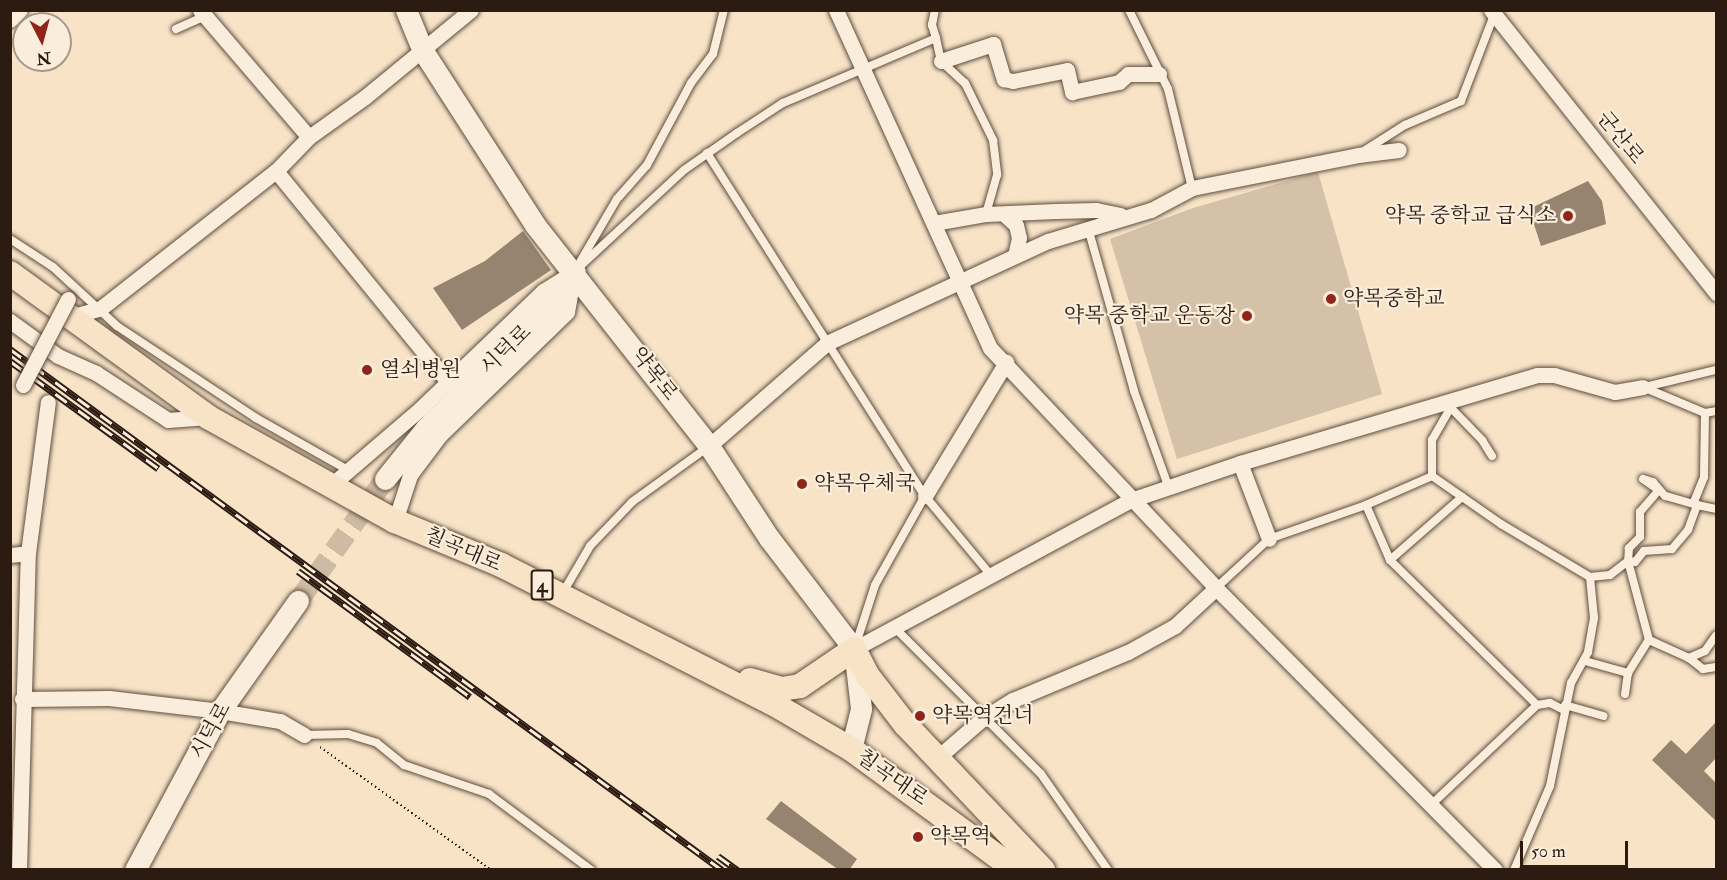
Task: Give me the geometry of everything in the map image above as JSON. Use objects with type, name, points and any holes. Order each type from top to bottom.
[{"type":"main road","name":"칠곡대로","points":[[10,273],[69,308],[208,417],[329,487],[395,521],[501,565],[686,657],[850,749],[1016,870]]},
{"type":"main road","points":[[686,657],[782,689],[800,686],[820,676],[854,649],[868,676],[936,759],[995,814],[1043,870]]},
{"type":"street","points":[[10,20],[20,10]]},
{"type":"street","name":"약목로","points":[[406,10],[423,51],[535,225],[575,271],[709,446],[769,538],[854,649]]},
{"type":"street","points":[[23,385],[69,308],[101,308],[276,171],[309,137],[423,51],[471,10]]},
{"type":"street","points":[[836,10],[882,106],[990,348],[1006,362],[1131,500],[1216,588],[1495,870]]},
{"type":"street","name":"군산로","points":[[1493,12],[1716,292]]},
{"type":"street","points":[[202,13],[309,137]]},
{"type":"street","points":[[941,61],[993,44],[1004,78],[1013,81],[1067,70],[1072,92],[1119,82],[1128,74],[1159,74]]},
{"type":"street","points":[[709,446],[827,343],[1015,255],[1088,228],[1151,210],[1192,188],[1358,154],[1399,150]]},
{"type":"street","points":[[276,171],[448,382]]},
{"type":"street","points":[[934,223],[986,214],[1006,216],[1096,210],[1126,216]]},
{"type":"street","points":[[1006,216],[1016,225],[1019,238],[1015,255]]},
{"type":"street","points":[[329,487],[448,382],[543,291],[575,271]]},
{"type":"street","points":[[395,521],[410,475],[440,435],[567,312],[575,271]]},
{"type":"street","name":"시덕로","points":[[385,479],[426,428],[553,305],[575,271]]},
{"type":"street","points":[[10,321],[58,356],[96,373],[168,420],[208,417]]},
{"type":"street","points":[[925,496],[1006,362]]},
{"type":"street","points":[[850,749],[861,709],[854,649],[1131,500],[1240,463],[1453,404],[1538,375],[1554,375],[1616,392],[1643,387]]},
{"type":"street","points":[[19,870],[22,699],[28,553],[48,402]]},
{"type":"street","points":[[1240,463],[1269,539]]},
{"type":"street","points":[[10,555],[28,553]]},
{"type":"street","points":[[936,759],[982,719],[1013,700],[1128,652],[1166,631],[1216,588]]},
{"type":"street","name":"시덕로","points":[[135,870],[220,711],[298,601]]},
{"type":"street","points":[[22,699],[110,698],[220,711],[280,721],[304,735]]},
{"type":"lane","points":[[575,271],[617,199],[647,165],[691,83],[713,54],[724,10]]},
{"type":"lane","points":[[935,10],[932,25],[941,61],[953,69],[974,97],[993,140],[998,175],[986,214]]},
{"type":"lane","points":[[1129,10],[1168,89],[1192,188]]},
{"type":"lane","points":[[1358,154],[1406,125],[1461,100],[1493,12]]},
{"type":"lane","points":[[176,29],[202,13]]},
{"type":"lane","points":[[575,271],[707,153],[783,103],[862,67],[936,38]]},
{"type":"lane","points":[[707,153],[925,496],[990,574]]},
{"type":"lane","points":[[1088,228],[1134,391],[1169,488]]},
{"type":"lane","points":[[10,239],[53,267],[101,308],[117,327],[256,418],[348,470]]},
{"type":"lane","points":[[1643,387],[1716,370]]},
{"type":"lane","points":[[1643,387],[1705,413],[1716,411]]},
{"type":"lane","points":[[1432,476],[1432,441],[1453,404],[1492,456]]},
{"type":"lane","points":[[1432,476],[1590,577],[1610,575],[1628,561],[1635,562],[1644,551],[1672,549],[1688,530],[1704,477],[1705,413]]},
{"type":"lane","points":[[561,595],[590,546],[632,502],[709,446]]},
{"type":"lane","points":[[1216,588],[1269,539],[1366,505],[1432,476]]},
{"type":"lane","points":[[1625,694],[1628,673],[1649,640],[1628,561],[1629,548],[1640,537],[1640,512],[1659,490],[1643,479],[1653,482],[1665,495],[1716,509]]},
{"type":"lane","points":[[854,649],[875,585],[925,496]]},
{"type":"lane","points":[[1389,560],[1462,497]]},
{"type":"lane","points":[[1366,505],[1389,560],[1537,705]]},
{"type":"lane","points":[[1514,870],[1550,786],[1571,683],[1585,661],[1594,618],[1590,577]]},
{"type":"lane","points":[[893,626],[982,719],[1041,774],[1107,870]]},
{"type":"lane","points":[[1689,658],[1705,651],[1716,635]]},
{"type":"lane","points":[[1649,640],[1689,658],[1703,669],[1716,667]]},
{"type":"lane","points":[[1585,661],[1628,673]]},
{"type":"lane","points":[[1431,805],[1537,705],[1550,703],[1603,716]]},
{"type":"lane","points":[[304,735],[348,734],[377,743],[404,765],[489,794],[591,870]]},
{"type":"path","points":[[304,735],[488,869]]},
{"type":"shaded area","name":"약목 중학교 운동장","points":[[1318,172],[1382,394],[1177,459],[1110,239],[1193,208]]},
{"type":"building","name":"약목 중학교 급식소","points":[[1588,181],[1602,201],[1606,224],[1541,246],[1529,209]]},
{"type":"building","points":[[523,231],[551,270],[462,330],[433,288],[485,261]]},
{"type":"building","points":[[1716,722],[1716,758],[1704,771],[1716,783],[1716,821],[1652,760],[1671,740],[1686,754]]},
{"type":"building","points":[[781,801],[857,859],[849,870],[839,870],[766,819]]},
{"type":"tunnel","points":[[298,601],[385,479]]},
{"type":"railway","points":[[10,349],[722,870]]},
{"type":"railway","points":[[10,361],[158,468]]},
{"type":"railway","points":[[298,571],[470,697]]},
{"type":"railway","points":[[718,856],[737,870]]},
{"type":"place","name":"약목 중학교 급식소","points":[[1568,216]]},
{"type":"place","name":"약목중학교","points":[[1331,299]]},
{"type":"place","name":"약목 중학교 운동장","points":[[1247,316]]},
{"type":"place","name":"열쇠병원","points":[[367,370]]},
{"type":"place","name":"약목우체국","points":[[802,484]]},
{"type":"place","name":"약목역건너","points":[[920,716]]},
{"type":"place","name":"약목역","points":[[918,837]]}]
